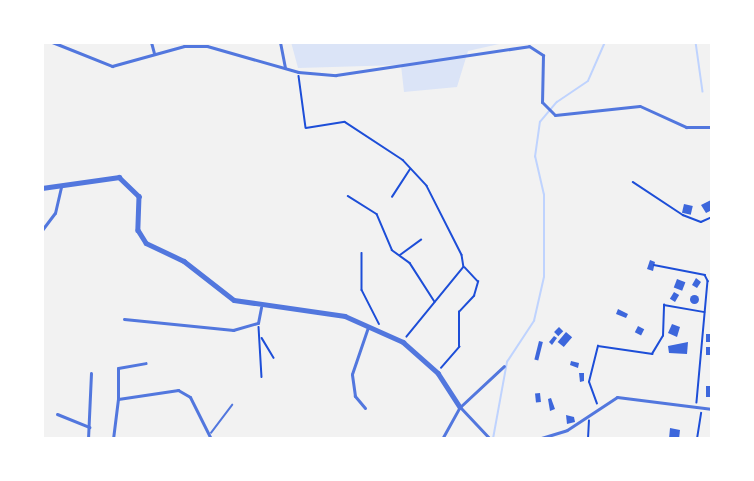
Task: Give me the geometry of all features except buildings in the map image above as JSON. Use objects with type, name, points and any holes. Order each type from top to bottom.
[{"type":"street","points":[[52,42],[112,66],[132,64],[154,53],[220,47],[298,72],[402,69],[529,46],[543,55],[542,102],[555,115],[640,106],[672,123],[712,127]]},
{"type":"street","points":[[151,42],[154,53]]},
{"type":"street","points":[[280,42],[285,68]]},
{"type":"street","points":[[42,188],[119,177],[134,187],[140,237],[184,261],[234,300],[261,307],[303,307],[368,327],[403,342],[438,372],[460,407],[490,439]]},
{"type":"street","points":[[42,230],[55,213],[62,184]]},
{"type":"street","points":[[124,319],[233,330],[258,323],[261,307]]},
{"type":"street","points":[[365,408],[355,396],[352,374],[368,327]]},
{"type":"street","points":[[113,439],[118,399],[118,368],[146,363]]},
{"type":"street","points":[[442,439],[460,407],[504,366]]},
{"type":"street","points":[[88,439],[91,373]]},
{"type":"street","points":[[118,399],[185,392],[211,433],[211,439]]},
{"type":"street","points":[[538,439],[589,417],[598,405],[617,397],[698,405],[712,409]]},
{"type":"street","points":[[57,414],[89,427]]},
{"type":"lane","points":[[211,433],[232,405]]},
{"type":"path","points":[[298,72],[305,90],[306,128],[345,122],[410,168],[427,186],[464,267],[478,282],[474,296],[459,312],[459,347],[438,372]]},
{"type":"path","points":[[392,197],[410,168]]},
{"type":"path","points":[[633,182],[683,215],[701,222],[712,217]]},
{"type":"path","points":[[348,196],[377,213],[386,241],[423,279],[435,303]]},
{"type":"path","points":[[399,256],[421,240]]},
{"type":"path","points":[[362,253],[362,290],[379,331]]},
{"type":"path","points":[[654,265],[705,275],[705,313],[697,439]]},
{"type":"path","points":[[403,342],[464,267]]},
{"type":"path","points":[[598,405],[589,382],[598,346],[652,354],[663,336],[664,304],[705,313]]},
{"type":"path","points":[[258,323],[261,338],[274,358]]},
{"type":"path","points":[[261,338],[257,352],[262,377]]},
{"type":"path","points":[[588,439],[589,417]]},
{"type":"shaded area","points":[[291,42],[508,42],[468,51],[457,87],[404,92],[401,65],[298,68]]},
{"type":"waterway","points":[[493,439],[507,362],[534,321],[544,277],[544,195],[535,157],[540,122],[557,102],[588,81],[605,42]]},
{"type":"waterway","points":[[696,42],[703,92]]}]
